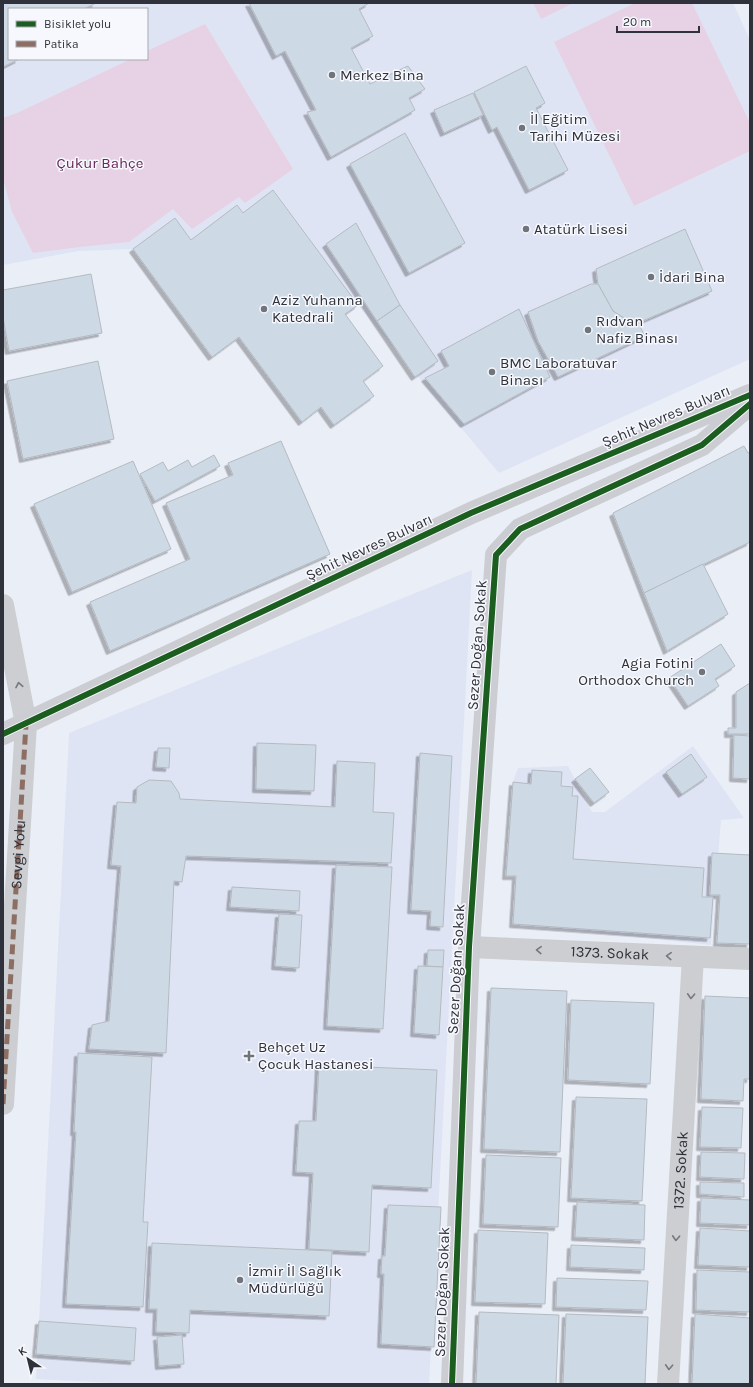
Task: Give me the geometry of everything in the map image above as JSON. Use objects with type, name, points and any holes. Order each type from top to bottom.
[{"type":"street","name":"Şehit Nevres Bulvarı","points":[[3,734],[471,513],[750,395]]},
{"type":"street","name":"Sezer Doğan Sokak","points":[[452,1384],[469,947],[496,555],[520,529],[702,445],[750,404]]},
{"type":"street","name":"Sevgi Yolu","points":[[3,605],[26,724],[3,1104]]},
{"type":"street","name":"1373. Sokak","points":[[469,947],[750,959]]},
{"type":"street","name":"1372. Sokak","points":[[668,1384],[693,957]]},
{"type":"shaded area","name":"Atatürk Lisesi","points":[[3,3],[733,3],[750,40],[750,359],[499,473],[358,305],[274,190],[243,213],[237,206],[191,240],[175,218],[133,249],[78,251],[3,265]]},
{"type":"shaded area","name":"Behçet Uz Çocuk Hastanesi","points":[[472,570],[429,1384],[132,1384],[36,1379],[69,733]]},
{"type":"shaded area","points":[[693,746],[744,818],[721,820],[711,945],[513,924],[516,877],[506,876],[513,782],[518,768],[568,766],[592,812],[605,812]]},
{"type":"green space","points":[[533,3],[573,3],[541,19]]},
{"type":"green space","points":[[635,3],[692,3],[750,123],[750,151],[634,206],[554,42]]},
{"type":"green space","name":"Çukur Bahçe","points":[[205,24],[293,169],[245,203],[239,197],[192,229],[173,209],[129,242],[33,253],[12,212],[3,178],[3,118],[17,113],[129,60],[148,60],[148,51]]},
{"type":"building","points":[[3,3],[96,3],[86,8],[8,8],[8,60],[17,60],[3,67]]},
{"type":"building","name":"Merkez Bina","points":[[249,3],[369,3],[359,9],[373,36],[351,48],[370,84],[408,66],[425,89],[409,98],[415,110],[331,157],[307,112],[316,110],[285,51],[276,56]]},
{"type":"building","name":"İl Eğitim Tarihi Müzesi","points":[[526,66],[545,103],[536,108],[568,170],[529,190],[497,127],[492,130],[474,92]]},
{"type":"building","points":[[473,93],[483,115],[444,133],[434,110]]},
{"type":"building","points":[[405,133],[465,243],[409,273],[350,164]]},
{"type":"building","name":"Aziz Yuhanna Katedrali","points":[[273,190],[358,305],[345,314],[383,366],[363,381],[374,396],[334,425],[321,407],[302,422],[239,337],[212,357],[133,249],[175,218],[191,240],[237,205],[243,213]]},
{"type":"building","points":[[356,223],[400,305],[377,321],[326,244]]},
{"type":"building","name":"İdari Bina","points":[[685,229],[712,291],[638,323],[630,322],[613,311],[598,284],[596,269]]},
{"type":"building","points":[[91,274],[102,333],[9,351],[3,317],[3,290]]},
{"type":"building","name":"Rıdvan Nafiz Binası","points":[[591,284],[598,284],[613,311],[630,322],[638,323],[645,336],[558,377],[538,341],[528,312]]},
{"type":"building","points":[[400,305],[438,361],[415,377],[377,321]]},
{"type":"building","name":"BMC Laboratuvar Binası","points":[[519,309],[550,377],[464,424],[425,378],[449,366],[441,351]]},
{"type":"building","points":[[98,361],[114,439],[23,459],[7,381]]},
{"type":"building","points":[[281,441],[330,554],[110,651],[90,602],[190,559],[166,503],[233,475],[228,463]]},
{"type":"building","points":[[744,446],[748,453],[750,452],[750,542],[644,593],[613,513]]},
{"type":"building","points":[[214,455],[220,466],[155,501],[140,474],[163,462],[168,471],[188,460],[192,467]]},
{"type":"building","points":[[133,461],[171,549],[72,592],[34,504]]},
{"type":"building","points":[[703,564],[728,614],[667,651],[644,593]]},
{"type":"building","name":"Agia Fotini Orthodox Church","points":[[721,644],[735,666],[715,679],[719,686],[688,706],[669,678]]},
{"type":"building","points":[[750,683],[750,734],[728,734],[728,728],[736,728],[736,692]]},
{"type":"building","points":[[734,735],[750,736],[750,779],[733,778]]},
{"type":"building","points":[[257,743],[316,745],[314,791],[256,789]]},
{"type":"building","points":[[158,748],[170,748],[169,768],[156,767]]},
{"type":"building","points":[[420,753],[452,756],[443,927],[430,926],[431,911],[411,910]]},
{"type":"building","points":[[691,754],[707,777],[682,794],[666,772]]},
{"type":"building","points":[[337,761],[375,763],[373,812],[394,813],[391,863],[186,856],[182,882],[174,881],[166,1053],[89,1049],[92,1025],[109,1021],[121,866],[111,865],[117,802],[136,803],[137,787],[149,780],[171,781],[179,793],[180,799],[335,807]]},
{"type":"building","points":[[590,768],[609,792],[594,803],[575,779]]},
{"type":"building","points":[[532,770],[562,772],[561,786],[573,787],[572,796],[578,796],[573,859],[704,868],[702,897],[713,897],[710,938],[513,924],[516,876],[506,876],[513,782],[531,784]]},
{"type":"building","points":[[712,853],[750,855],[750,944],[717,943],[720,895],[710,895]]},
{"type":"building","points":[[336,865],[392,867],[383,1029],[327,1026]]},
{"type":"building","points":[[232,887],[300,891],[299,911],[230,907]]},
{"type":"building","points":[[279,914],[302,915],[299,968],[275,966]]},
{"type":"building","points":[[428,950],[444,950],[443,967],[427,966]]},
{"type":"building","points":[[418,966],[443,967],[439,1035],[414,1033]]},
{"type":"building","points":[[491,988],[567,991],[560,1152],[484,1149]]},
{"type":"building","points":[[705,996],[750,998],[750,1079],[744,1079],[743,1101],[701,1099]]},
{"type":"building","points":[[571,1000],[654,1003],[650,1084],[568,1080]]},
{"type":"building","points":[[78,1053],[152,1057],[143,1222],[148,1222],[143,1307],[66,1304],[76,1132],[74,1132]]},
{"type":"building","points":[[319,1065],[437,1070],[431,1188],[372,1185],[369,1252],[309,1249],[313,1173],[296,1172],[299,1121],[316,1121]]},
{"type":"building","points":[[576,1097],[647,1099],[642,1201],[571,1198]]},
{"type":"building","points":[[702,1107],[743,1108],[741,1148],[700,1147]]},
{"type":"building","points":[[701,1152],[745,1153],[744,1179],[700,1177]]},
{"type":"building","points":[[486,1155],[561,1158],[558,1227],[483,1224]]},
{"type":"building","points":[[700,1182],[744,1183],[744,1197],[700,1194]]},
{"type":"building","points":[[701,1198],[750,1200],[750,1225],[700,1223]]},
{"type":"building","points":[[577,1202],[645,1205],[644,1240],[575,1237]]},
{"type":"building","points":[[388,1205],[441,1207],[434,1347],[381,1344],[384,1274],[381,1274],[382,1256],[385,1256]]},
{"type":"building","points":[[700,1228],[750,1231],[750,1267],[698,1265]]},
{"type":"building","points":[[478,1230],[548,1233],[545,1304],[475,1302]]},
{"type":"building","name":"İzmir İl Sağlık Müdürlüğü","points":[[152,1243],[332,1251],[329,1316],[190,1310],[189,1333],[156,1332],[157,1309],[149,1309]]},
{"type":"building","points":[[571,1245],[645,1248],[644,1270],[570,1267]]},
{"type":"building","points":[[697,1270],[750,1272],[750,1312],[696,1310]]},
{"type":"building","points":[[557,1278],[648,1281],[646,1310],[556,1307]]},
{"type":"building","points":[[479,1312],[559,1315],[556,1384],[476,1384]]},
{"type":"building","points":[[566,1314],[648,1317],[645,1384],[563,1384]]},
{"type":"building","points":[[695,1314],[750,1318],[750,1384],[692,1384]]},
{"type":"building","points":[[39,1321],[136,1328],[134,1361],[36,1354]]},
{"type":"building","points":[[182,1335],[184,1364],[159,1366],[157,1337]]},
{"type":"marked path","points":[[3,1104],[26,724]]},
{"type":"cycle path","points":[[3,734],[471,513],[750,395]]},
{"type":"cycle path","points":[[452,1384],[469,947],[496,555],[520,529],[702,445],[750,404]]},
{"type":"place","name":"Merkez Bina","points":[[332,75]]},
{"type":"place","name":"İl Eğitim Tarihi Müzesi","points":[[522,128]]},
{"type":"place","name":"Atatürk Lisesi","points":[[526,229]]},
{"type":"place","name":"İdari Bina","points":[[651,277]]},
{"type":"place","name":"Aziz Yuhanna Katedrali","points":[[264,309]]},
{"type":"place","name":"Rıdvan Nafiz Binası","points":[[588,330]]},
{"type":"place","name":"BMC Laboratuvar Binası","points":[[492,372]]},
{"type":"place","name":"Agia Fotini Orthodox Church","points":[[702,672]]},
{"type":"place","name":"Behçet Uz Çocuk Hastanesi","points":[[249,1056]]},
{"type":"place","name":"İzmir İl Sağlık Müdürlüğü","points":[[240,1280]]}]
